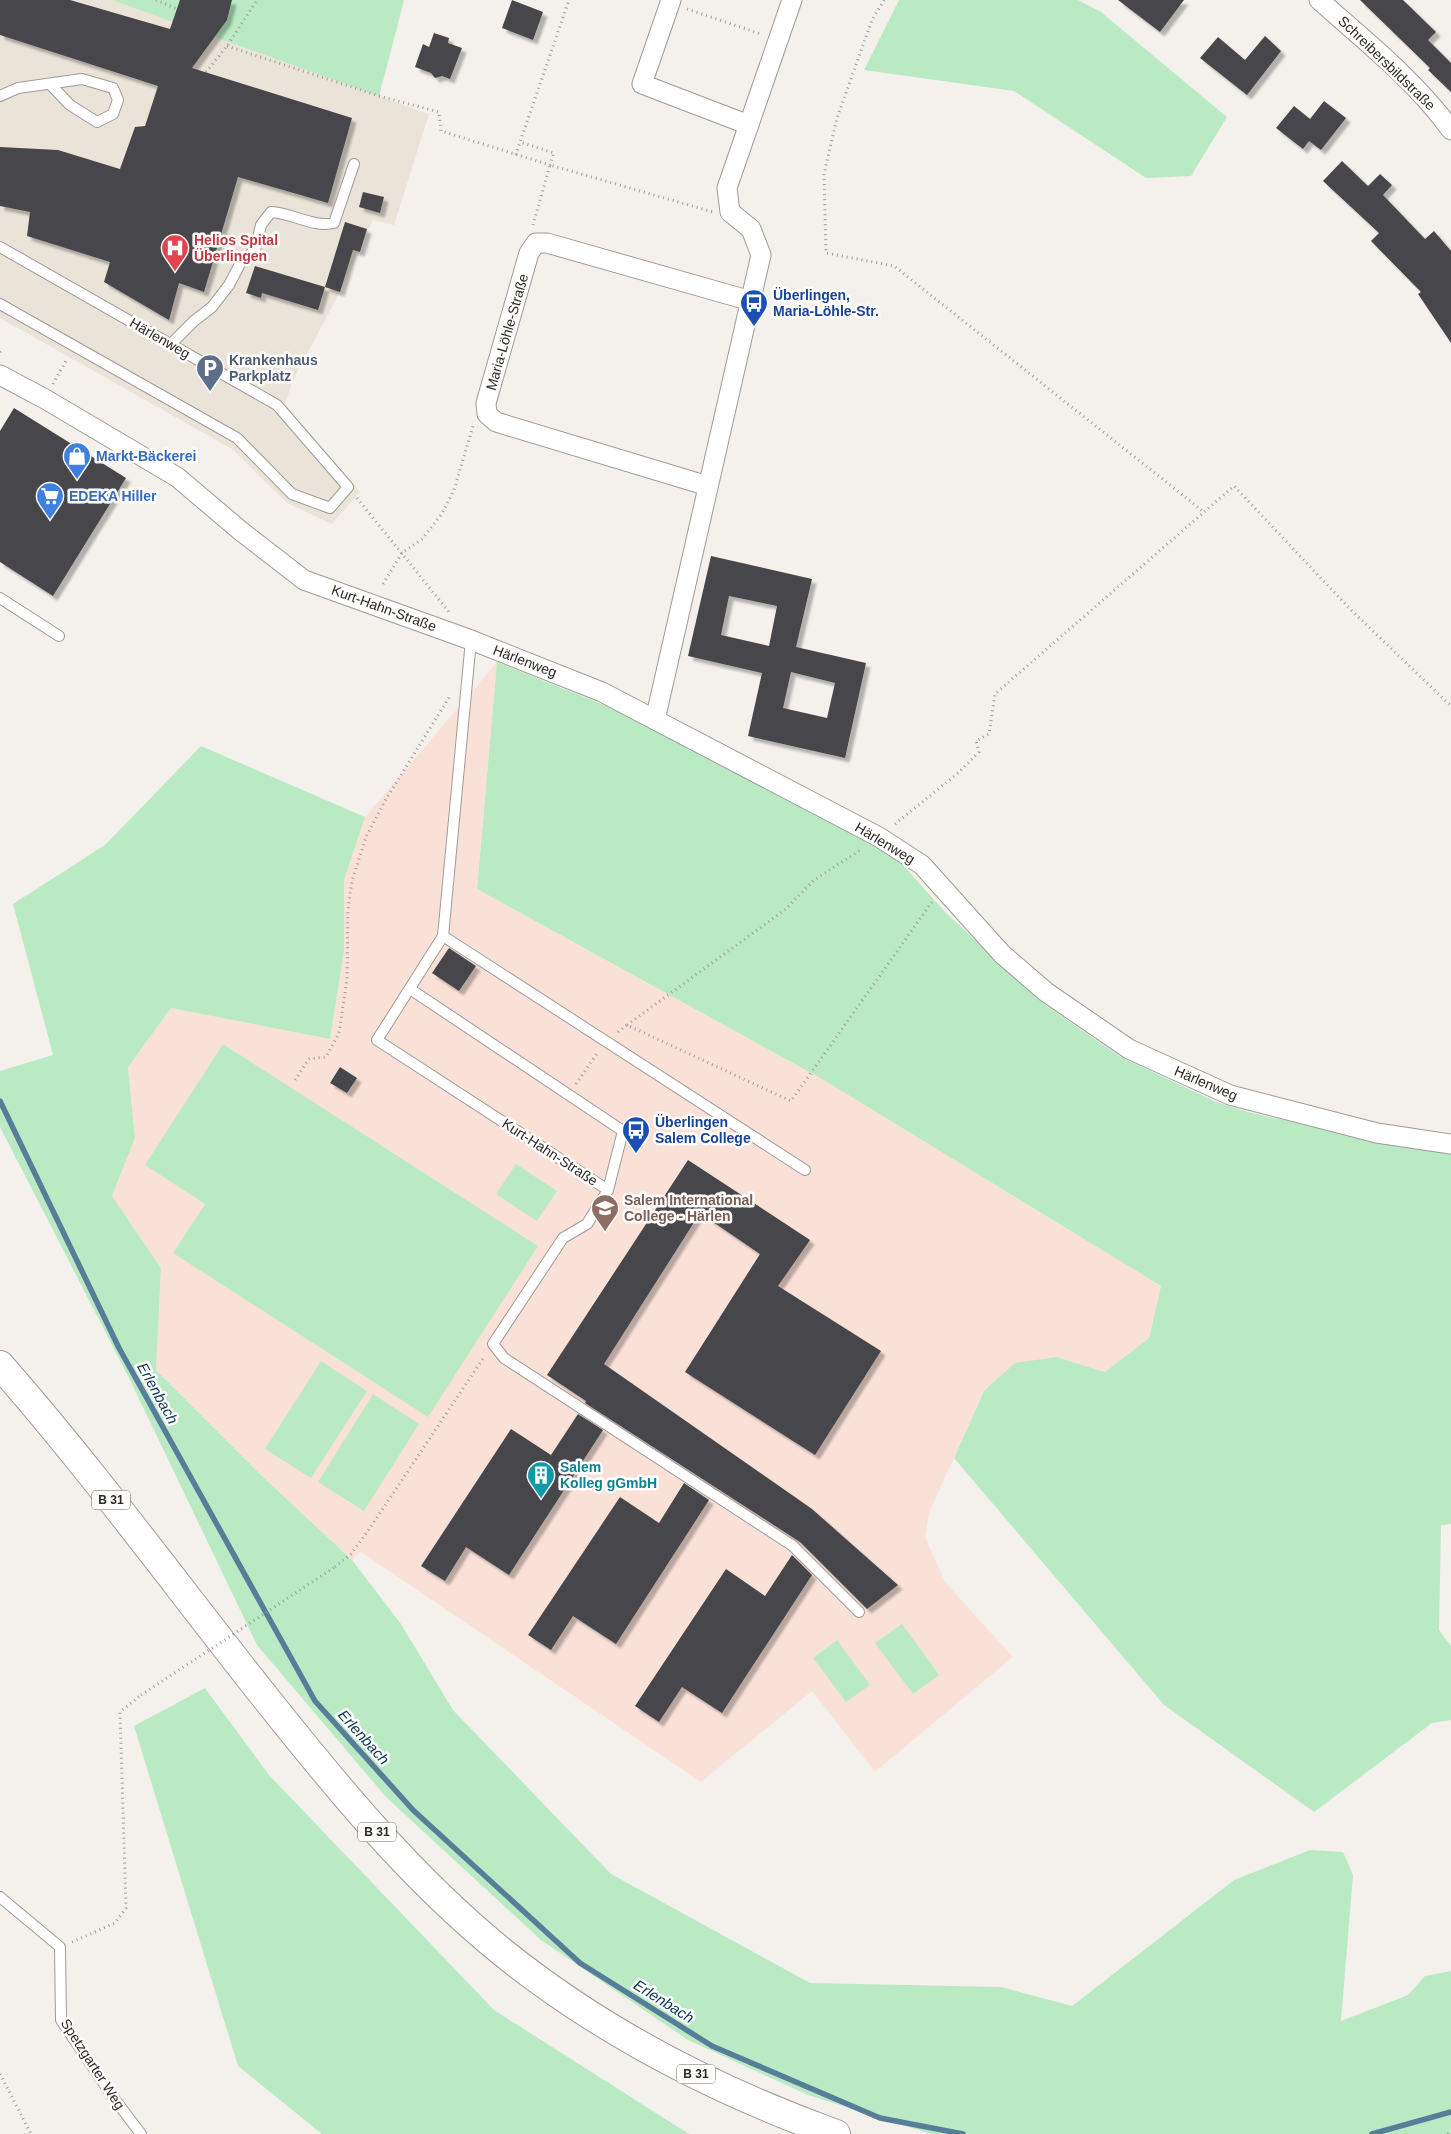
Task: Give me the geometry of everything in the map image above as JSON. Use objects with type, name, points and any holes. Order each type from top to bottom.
[{"type":"main road","name":"B 31","points":[[0,1364],[89,1472],[335,1786],[388,1844],[451,1907],[501,1951],[563,1998],[626,2037],[702,2078],[791,2118],[836,2134]]},
{"type":"street","points":[[655,720],[752,302],[761,254],[751,229],[730,212],[727,188],[792,0]]},
{"type":"street","name":"Schreibersbildstraße","points":[[1319,0],[1379,54],[1439,114],[1451,130]]},
{"type":"street","points":[[670,2],[642,84],[749,125]]},
{"type":"street","points":[[536,243],[547,243],[752,302]]},
{"type":"street","name":"Maria-Löhle-Straße","points":[[487,414],[486,403],[529,253],[536,243]]},
{"type":"street","name":"Kurt-Hahn-Straße","points":[[0,375],[45,399],[177,477],[304,580],[471,640]]},
{"type":"street","points":[[487,414],[496,422],[708,486]]},
{"type":"street","name":"Härlenweg","points":[[471,640],[602,692],[879,837],[922,865],[1002,954],[1046,992],[1129,1049],[1230,1095],[1377,1133],[1451,1144]]},
{"type":"lane","points":[[0,96],[18,88],[50,84],[82,80],[112,88],[118,100],[113,114],[97,122],[70,105],[50,84]]},
{"type":"lane","points":[[171,344],[194,321],[212,307],[230,285],[240,264],[255,250],[261,226],[271,212],[285,213],[323,226],[334,223],[354,164]]},
{"type":"lane","name":"Härlenweg","points":[[0,247],[277,405],[348,487]]},
{"type":"lane","points":[[0,304],[237,438],[292,494],[330,508],[348,487]]},
{"type":"lane","points":[[0,598],[59,636]]},
{"type":"lane","name":"Kurt-Hahn-Straße","points":[[410,989],[623,1131],[608,1190],[377,1040],[443,936],[471,640]]},
{"type":"lane","points":[[443,936],[805,1170]]},
{"type":"lane","points":[[608,1190],[587,1224],[563,1238],[493,1344],[504,1358],[793,1546],[859,1612]]},
{"type":"lane","points":[[0,1897],[60,1946]]},
{"type":"lane","name":"Spetzgarter Weg","points":[[60,1946],[61,2020],[113,2097],[141,2134]]},
{"type":"path","points":[[156,0],[176,9]]},
{"type":"path","points":[[206,72],[227,46],[257,0]]},
{"type":"path","points":[[516,155],[569,0]]},
{"type":"path","points":[[884,0],[872,20],[837,118],[824,174],[826,253],[894,266],[1204,512]]},
{"type":"path","points":[[670,2],[778,40]]},
{"type":"path","points":[[227,46],[379,96],[439,112],[441,131],[720,215],[730,212]]},
{"type":"path","points":[[520,142],[554,153],[532,229],[536,243]]},
{"type":"path","points":[[56,380],[75,345]]},
{"type":"path","points":[[383,584],[402,553],[422,539],[441,515],[454,490],[473,426],[487,414]]},
{"type":"path","points":[[568,1094],[605,1041],[786,909],[814,880],[879,837],[957,774],[979,752],[976,741],[989,734],[994,694],[1234,486],[1350,609],[1451,706]]},
{"type":"path","points":[[348,487],[450,613]]},
{"type":"path","points":[[295,1080],[308,1059],[326,1057],[339,1033],[347,979],[348,909],[352,881],[366,837],[385,801],[452,692],[466,684]]},
{"type":"path","points":[[627,1025],[791,1101],[942,887]]},
{"type":"path","points":[[60,1946],[115,1923],[126,1908],[120,1712],[141,1695],[351,1554],[493,1344]]},
{"type":"path","points":[[0,2074],[31,2134]]},
{"type":"path","points":[[1448,2134],[1451,2130]]},
{"type":"shaded area","name":"Helios Spital Überlingen","points":[[0,0],[404,0],[379,96],[429,114],[394,225],[373,220],[340,292],[293,380],[285,404],[360,492],[332,524],[287,503],[232,449],[0,318]]},
{"type":"shaded area","name":"Salem International College - Härlen","points":[[497,662],[477,889],[822,1079],[1161,1286],[1149,1338],[1105,1372],[1057,1357],[984,1391],[929,1513],[925,1537],[945,1582],[1013,1657],[875,1772],[812,1691],[701,1782],[361,1552],[352,1560],[263,1477],[156,1370],[161,1268],[112,1196],[135,1138],[128,1067],[171,1008],[330,1039],[344,951],[344,880],[365,817]]},
{"type":"green space","points":[[112,0],[404,0],[379,96]]},
{"type":"green space","points":[[899,0],[1078,0],[1101,12],[1227,117],[1191,176],[1146,178],[1014,91],[864,70]]},
{"type":"green space","points":[[497,662],[614,709],[896,857],[944,911],[1044,1004],[1119,1056],[1216,1102],[1248,1112],[1403,1147],[1451,1152],[1451,1524],[1441,1525],[1439,1630],[1451,1646],[1451,1720],[1432,1723],[1314,1812],[1164,1705],[954,1458],[984,1391],[1015,1363],[1057,1357],[1105,1372],[1149,1338],[1161,1286],[822,1079],[477,889]]},
{"type":"green space","points":[[201,746],[365,817],[344,880],[344,951],[330,1039],[171,1008],[128,1067],[135,1138],[112,1196],[161,1268],[156,1370],[263,1477],[352,1560],[401,1624],[453,1710],[611,1874],[810,1983],[1001,1987],[1072,2006],[1234,1880],[1310,1850],[1343,1852],[1353,1875],[1341,2021],[1408,1995],[1425,1976],[1451,1971],[1451,2134],[931,2134],[808,2095],[688,2040],[541,1940],[386,1797],[257,1645],[129,1378],[0,1127],[0,1071],[53,1055],[13,904],[105,845]]},
{"type":"green space","points":[[223,1044],[538,1246],[428,1417],[173,1253],[205,1204],[145,1165]]},
{"type":"green space","points":[[516,1164],[557,1191],[537,1221],[496,1194]]},
{"type":"green space","points":[[321,1361],[367,1391],[311,1478],[265,1449]]},
{"type":"green space","points":[[373,1394],[419,1424],[364,1511],[318,1482]]},
{"type":"green space","points":[[902,1624],[939,1675],[913,1694],[875,1643]]},
{"type":"green space","points":[[837,1640],[870,1685],[846,1702],[813,1658]]},
{"type":"green space","points":[[205,1688],[269,1775],[494,2010],[689,2134],[322,2134],[238,2066],[134,1726]]},
{"type":"building","points":[[0,0],[70,0],[170,29],[180,0],[232,0],[227,20],[192,68],[352,118],[328,203],[238,177],[204,292],[179,283],[169,320],[104,282],[110,262],[27,236],[30,212],[0,206],[0,147],[58,150],[120,169],[135,127],[145,126],[158,86],[0,35]]},
{"type":"building","points":[[512,0],[543,12],[533,40],[502,28]]},
{"type":"building","points":[[1118,0],[1184,0],[1160,32]]},
{"type":"building","points":[[1360,0],[1403,0],[1436,32],[1428,40],[1451,63],[1451,92],[1428,70],[1430,68]]},
{"type":"building","points":[[434,33],[449,38],[448,43],[462,48],[450,79],[442,76],[435,78],[431,73],[415,67],[423,44],[429,47]]},
{"type":"building","points":[[1265,36],[1281,51],[1247,95],[1200,58],[1218,37],[1245,60]]},
{"type":"building","points":[[1324,101],[1346,118],[1321,150],[1309,141],[1303,149],[1276,128],[1294,106],[1310,119]]},
{"type":"building","points":[[1342,161],[1368,186],[1380,174],[1392,185],[1383,195],[1425,239],[1434,231],[1451,251],[1451,343],[1418,294],[1421,292],[1371,241],[1379,233],[1323,181]]},
{"type":"building","points":[[363,192],[384,197],[380,213],[359,207]]},
{"type":"building","points":[[345,222],[367,229],[360,252],[353,250],[340,292],[325,287]]},
{"type":"building","points":[[255,266],[325,287],[318,310],[262,293],[261,298],[246,293]]},
{"type":"building","name":"EDEKA Hiller","points":[[14,408],[126,478],[53,596],[0,562],[0,431]]},
{"type":"building","points":[[711,556],[812,579],[796,647],[866,663],[845,758],[748,736],[762,673],[688,656]],"holes":[[[729,596],[777,606],[769,646],[721,635]],[[791,672],[835,683],[827,718],[783,708]]]},
{"type":"building","points":[[449,948],[476,966],[459,991],[432,973]]},
{"type":"building","points":[[340,1067],[357,1078],[347,1093],[330,1083]]},
{"type":"building","points":[[688,1160],[810,1240],[778,1286],[881,1351],[815,1455],[685,1372],[760,1254],[700,1213],[604,1364],[812,1509],[898,1585],[867,1609],[800,1542],[585,1403],[586,1401],[547,1375]]},
{"type":"building","points":[[578,1414],[603,1430],[509,1575],[466,1547],[445,1581],[421,1566],[511,1429],[551,1455]]},
{"type":"building","points":[[684,1483],[709,1500],[616,1644],[573,1616],[551,1650],[528,1635],[620,1497],[659,1523]]},
{"type":"building","points":[[792,1555],[812,1575],[722,1713],[682,1687],[659,1722],[635,1706],[726,1569],[765,1596]]},
{"type":"waterway","name":"Erlenbach","points":[[0,1101],[119,1348],[315,1701],[413,1810],[580,1963],[712,2046],[880,2118],[963,2134]]},
{"type":"waterway","name":"Erlenbach","points":[[1372,2134],[1451,2112]]},
{"type":"place","name":"Helios Spital Überlingen","points":[[175,272]]},
{"type":"place","name":"Überlingen, Maria-Löhle-Str.","points":[[754,327]]},
{"type":"place","name":"Krankenhaus Parkplatz","points":[[210,392]]},
{"type":"place","name":"Markt-Bäckerei","points":[[77,480]]},
{"type":"place","name":"EDEKA Hiller","points":[[50,520]]},
{"type":"place","name":"Überlingen Salem College","points":[[636,1154]]},
{"type":"place","name":"Salem International College - Härlen","points":[[605,1232]]},
{"type":"place","name":"Salem Kolleg gGmbH","points":[[541,1499]]}]
